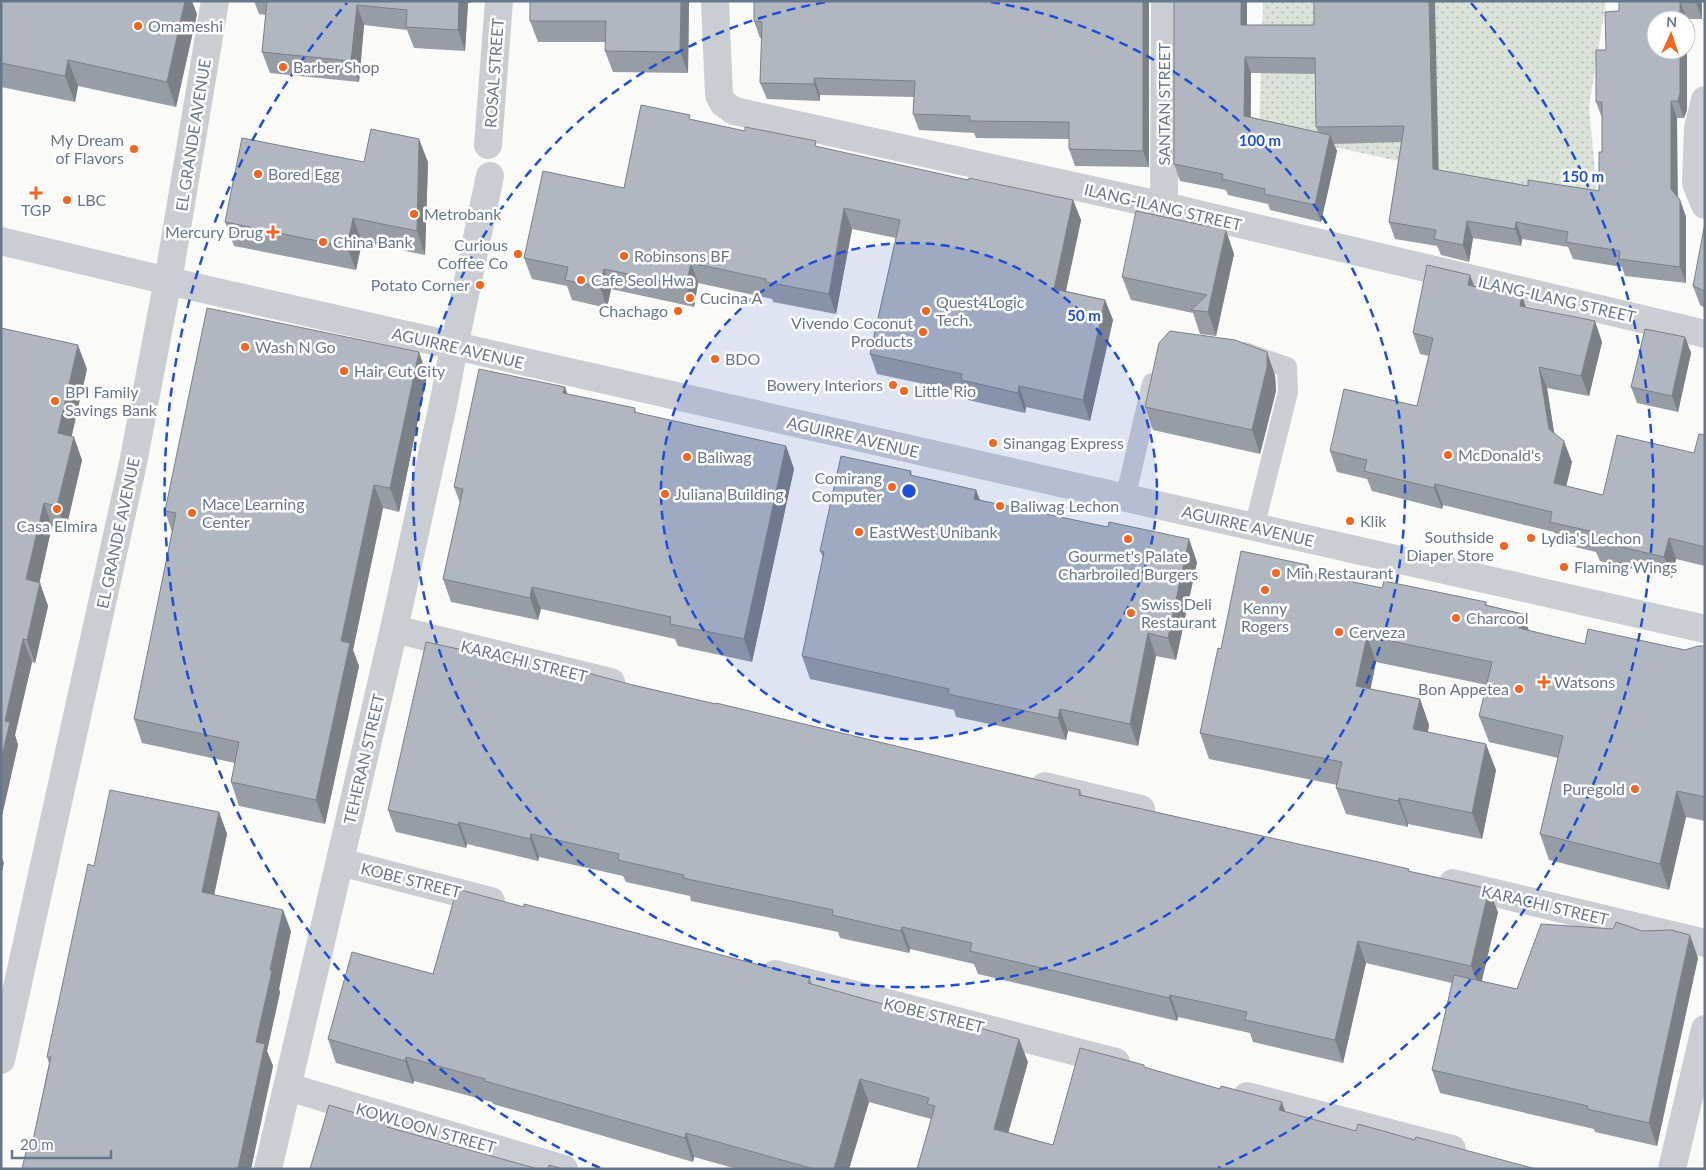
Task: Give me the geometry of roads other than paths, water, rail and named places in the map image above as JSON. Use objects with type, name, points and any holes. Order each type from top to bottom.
[{"type":"street","name":"EL GRANDE AVENUE","points":[[1,1060],[134,462],[168,281],[215,1]]},
{"type":"street","name":"ROSAL STREET","points":[[488,145],[499,1]]},
{"type":"street","name":"ILANG-ILANG STREET","points":[[715,1],[719,95],[723,103],[734,111],[1164,206],[1705,334]]},
{"type":"street","name":"SANTAN STREET","points":[[1164,206],[1165,1]]},
{"type":"street","points":[[1705,100],[1698,128],[1696,183],[1705,205]]},
{"type":"street","points":[[454,347],[490,176]]},
{"type":"street","name":"AGUIRRE AVENUE","points":[[1,241],[454,347],[1705,629]]},
{"type":"street","name":"TEHERAN STREET","points":[[268,1169],[394,629],[454,347]]},
{"type":"street","name":"KARACHI STREET","points":[[394,629],[636,688]]},
{"type":"street","points":[[1022,781],[1166,815]]},
{"type":"street","name":"KOBE STREET","points":[[340,862],[514,907]]},
{"type":"street","name":"KARACHI STREET","points":[[1426,877],[1705,943]]},
{"type":"street","name":"KOBE STREET","points":[[756,969],[1142,1069]]},
{"type":"street","points":[[1672,1169],[1705,1029]]},
{"type":"street","name":"KOWLOON STREET","points":[[288,1088],[564,1169]]},
{"type":"street","points":[[1219,1089],[1480,1156]]},
{"type":"lane","points":[[1228,350],[1246,352],[1287,367],[1288,392],[1254,528]]},
{"type":"lane","points":[[1125,499],[1157,361]]},
{"type":"place","name":"Omameshi","points":[[138,26]]},
{"type":"place","name":"Barber Shop","points":[[283,67]]},
{"type":"place","name":"My Dream of Flavors","points":[[134,149]]},
{"type":"place","name":"Bored Egg","points":[[258,174]]},
{"type":"place","name":"TGP","points":[[36,193]]},
{"type":"place","name":"LBC","points":[[67,200]]},
{"type":"place","name":"Metrobank","points":[[414,214]]},
{"type":"place","name":"Mercury Drug","points":[[273,232]]},
{"type":"place","name":"China Bank","points":[[323,242]]},
{"type":"place","name":"Curious Coffee Co","points":[[518,254]]},
{"type":"place","name":"Robinsons BF","points":[[624,256]]},
{"type":"place","name":"Cafe Seol Hwa","points":[[581,280]]},
{"type":"place","name":"Potato Corner","points":[[480,285]]},
{"type":"place","name":"Cucina A","points":[[690,298]]},
{"type":"place","name":"Chachago","points":[[678,311]]},
{"type":"place","name":"Quest4Logic Tech.","points":[[926,311]]},
{"type":"place","name":"Vivendo Coconut Products","points":[[923,332]]},
{"type":"place","name":"Wash N Go","points":[[245,347]]},
{"type":"place","name":"BDO","points":[[715,359]]},
{"type":"place","name":"Hair Cut City","points":[[344,371]]},
{"type":"place","name":"Bowery Interiors","points":[[893,385]]},
{"type":"place","name":"Little Rio","points":[[904,391]]},
{"type":"place","name":"BPI Family Savings Bank","points":[[55,401]]},
{"type":"place","name":"Sinangag Express","points":[[993,443]]},
{"type":"place","name":"McDonald's","points":[[1448,455]]},
{"type":"place","name":"Baliwag","points":[[687,457]]},
{"type":"place","name":"Comirang Computer","points":[[892,487]]},
{"type":"place","name":"Juliana Building","points":[[665,494]]},
{"type":"place","name":"Baliwag Lechon","points":[[1000,506]]},
{"type":"place","name":"Casa Elmira","points":[[57,509]]},
{"type":"place","name":"Mace Learning Center","points":[[192,513]]},
{"type":"place","name":"Klik","points":[[1350,521]]},
{"type":"place","name":"EastWest Unibank","points":[[859,532]]},
{"type":"place","name":"Lydia's Lechon","points":[[1531,538]]},
{"type":"place","name":"Gourmet's Palate Charbroiled Burgers","points":[[1128,539]]},
{"type":"place","name":"Southside Diaper Store","points":[[1504,546]]},
{"type":"place","name":"Flaming Wings","points":[[1564,567]]},
{"type":"place","name":"Min Restaurant","points":[[1276,573]]},
{"type":"place","name":"Kenny Rogers","points":[[1265,590]]},
{"type":"place","name":"Swiss Deli Restaurant","points":[[1131,613]]},
{"type":"place","name":"Charcool","points":[[1456,618]]},
{"type":"place","name":"Cerveza","points":[[1339,632]]},
{"type":"place","name":"Watsons","points":[[1544,682]]},
{"type":"place","name":"Bon Appetea","points":[[1519,689]]},
{"type":"place","name":"Puregold","points":[[1635,789]]}]
